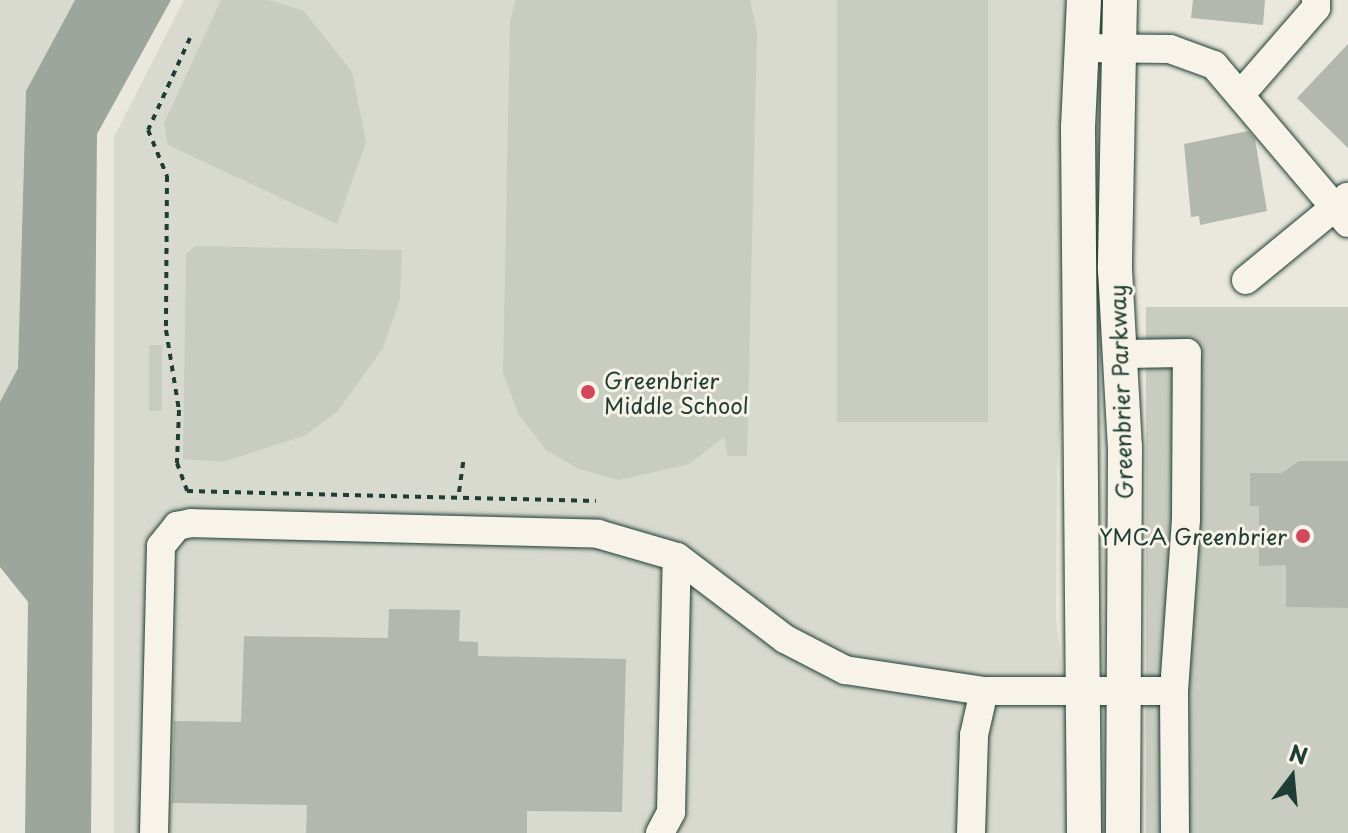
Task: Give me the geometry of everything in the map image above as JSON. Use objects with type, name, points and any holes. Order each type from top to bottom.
[{"type":"main road","name":"Greenbrier Parkway","points":[[1084,0],[1081,48],[1084,833]]},
{"type":"main road","name":"Greenbrier Parkway","points":[[1120,0],[1115,270],[1123,354],[1123,833]]},
{"type":"street","points":[[1242,93],[1316,8],[1316,0]]},
{"type":"street","points":[[1081,48],[1119,47],[1202,58],[1242,93],[1344,209],[1246,280]]},
{"type":"street","points":[[1123,354],[1187,353],[1186,519],[1174,691],[1175,833]]},
{"type":"street","points":[[154,833],[161,546],[177,526],[598,534],[677,557],[808,655],[873,677],[984,691],[1174,691]]},
{"type":"street","points":[[660,833],[671,812],[677,557]]},
{"type":"street","points":[[971,833],[974,735],[984,691]]},
{"type":"path","points":[[190,38],[148,130],[167,176],[166,330],[179,410],[177,463],[187,491],[596,501]]},
{"type":"path","points":[[459,492],[464,457]]},
{"type":"shaded area","points":[[0,0],[75,0],[26,91],[18,368],[0,402]]},
{"type":"shaded area","points":[[75,0],[171,0],[97,134],[91,833],[25,833],[28,602],[0,567],[0,402],[18,368],[26,91]]},
{"type":"shaded area","name":"Greenbrier Middle School","points":[[184,0],[1066,0],[1069,317],[1057,468],[1056,617],[1071,755],[1072,833],[114,833],[114,137]]},
{"type":"shaded area","points":[[221,0],[269,0],[304,11],[352,72],[366,142],[337,224],[168,145],[164,123]]},
{"type":"shaded area","points":[[516,0],[750,0],[757,31],[747,456],[728,456],[724,437],[689,464],[619,480],[579,469],[546,450],[519,415],[503,373],[510,21]]},
{"type":"shaded area","points":[[837,0],[988,0],[988,422],[837,422]]},
{"type":"shaded area","points":[[195,246],[402,250],[400,299],[383,348],[338,411],[304,436],[223,462],[183,459],[186,254]]},
{"type":"shaded area","points":[[1146,307],[1348,307],[1348,833],[1146,833]]},
{"type":"shaded area","points":[[149,345],[162,345],[162,411],[149,411]]},
{"type":"building","points":[[1193,0],[1265,0],[1263,25],[1191,18]]},
{"type":"building","points":[[1348,44],[1348,148],[1297,98]]},
{"type":"building","points":[[1248,131],[1255,139],[1267,211],[1200,225],[1199,216],[1191,217],[1184,144]]},
{"type":"building","name":"YMCA Greenbrier","points":[[1299,461],[1348,461],[1348,608],[1286,607],[1286,565],[1259,566],[1259,506],[1250,506],[1250,473],[1282,473]]},
{"type":"building","points":[[389,609],[460,610],[459,641],[478,642],[478,656],[626,659],[622,812],[527,811],[527,833],[306,833],[307,805],[172,803],[174,721],[241,722],[244,636],[388,638]]},
{"type":"place","name":"Greenbrier Middle School","points":[[588,392]]},
{"type":"place","name":"YMCA Greenbrier","points":[[1303,536]]}]
